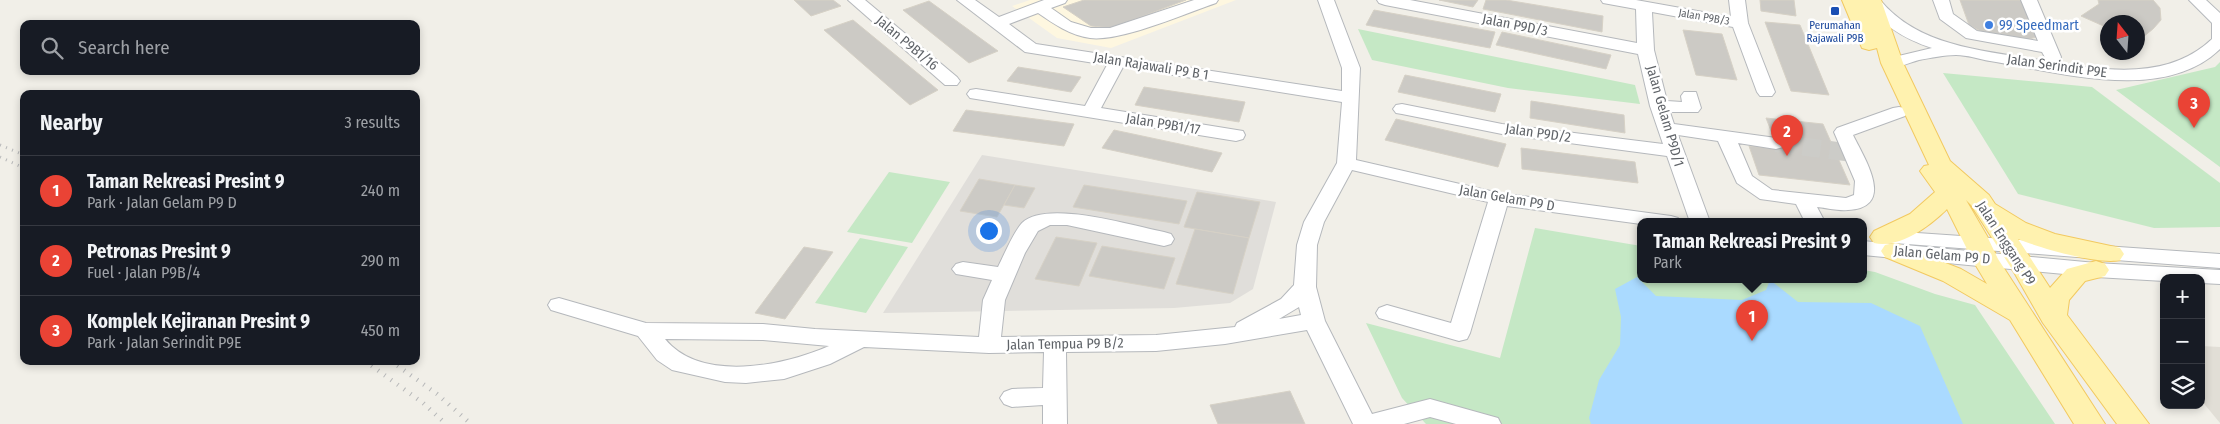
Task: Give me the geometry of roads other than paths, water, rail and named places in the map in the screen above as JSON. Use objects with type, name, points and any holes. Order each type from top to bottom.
[{"type":"main road","name":"Jalan Enggang P9","points":[[1852,0],[1872,54],[1916,151],[1948,192],[1982,251],[2090,424]]},
{"type":"main road","name":"Jalan Enggang P9","points":[[1872,0],[1892,63],[1940,164],[1980,200],[2022,252],[2052,316],[2134,424]]},
{"type":"main road","points":[[1876,243],[1909,228],[1931,212],[1948,192]]},
{"type":"main road","points":[[1980,200],[1994,214],[2028,233],[2104,262]]},
{"type":"main road","points":[[1876,243],[1952,275],[2024,317]]},
{"type":"main road","points":[[2052,316],[2056,298],[2076,275],[2104,262]]},
{"type":"street","name":"Jalan Rajawali P9 B 1","points":[[965,0],[1031,48],[1351,98]]},
{"type":"street","points":[[997,23],[1060,0]]},
{"type":"street","points":[[1039,7],[1065,25],[1090,33],[1111,33],[1210,0]]},
{"type":"street","points":[[1326,0],[1351,68],[1351,98],[1346,163],[1314,222],[1308,244],[1305,287],[1314,321],[1365,424]]},
{"type":"street","name":"Jalan P9D/3","points":[[1384,0],[1646,50]]},
{"type":"street","name":"Jalan P9B/3","points":[[1609,0],[1740,23]]},
{"type":"street","points":[[1737,0],[1740,23],[1766,92]]},
{"type":"street","name":"Jalan Serindit P9E","points":[[1872,0],[1885,18],[1905,31],[1955,50],[2058,68],[2105,74],[2147,73],[2182,67],[2204,56],[2220,40],[2220,22],[2197,0]]},
{"type":"street","points":[[1941,0],[1946,16],[1972,35],[2049,48]]},
{"type":"street","points":[[2029,0],[2058,68]]},
{"type":"street","name":"Jalan P9B1/16","points":[[865,2],[951,81]]},
{"type":"street","name":"Jalan Gelam P9D/1","points":[[1644,6],[1646,50],[1659,106],[1699,218]]},
{"type":"street","name":"Jalan Serindit P9E","points":[[1892,63],[1919,55],[1955,50]]},
{"type":"street","points":[[1090,112],[1118,61]]},
{"type":"street","name":"Jalan P9B1/17","points":[[976,94],[1236,135]]},
{"type":"street","points":[[1659,106],[1692,108],[1690,96]]},
{"type":"street","name":"Jalan P9D/2","points":[[1402,109],[1502,129],[1674,152]]},
{"type":"street","points":[[1726,137],[1744,180],[1767,195],[1848,204],[1863,198],[1865,181],[1843,132],[1899,112]]},
{"type":"street","points":[[1666,128],[1776,143]]},
{"type":"street","name":"Jalan Gelam P9 D","points":[[1346,163],[1499,199],[1641,218]]},
{"type":"street","points":[[1387,313],[1459,332],[1499,199]]},
{"type":"street","points":[[1803,199],[1813,218]]},
{"type":"street","points":[[989,345],[994,300],[1030,227],[1047,219],[1067,219],[1164,239]]},
{"type":"street","name":"Jalan Gelam P9 D","points":[[1876,243],[2022,252],[2104,262]]},
{"type":"street","points":[[2104,262],[2220,261]]},
{"type":"street","points":[[2104,262],[2220,277]]},
{"type":"street","points":[[963,269],[1005,275]]},
{"type":"street","points":[[1225,336],[1252,325],[1289,304],[1305,287]]},
{"type":"street","name":"Jalan Tempua P9 B/2","points":[[559,305],[646,330],[708,333],[763,332],[815,338],[989,345],[1156,343],[1225,336],[1314,321]]},
{"type":"street","points":[[646,330],[668,357],[682,366],[727,376],[783,372],[837,352],[860,340]]},
{"type":"street","points":[[1055,345],[1055,424]]},
{"type":"street","points":[[1012,398],[1055,396]]},
{"type":"street","points":[[1371,424],[1430,408],[1489,424]]},
{"type":"water","points":[[1637,277],[1637,283],[1643,283],[1656,296],[1742,300],[1766,290],[1769,283],[1774,283],[1798,302],[1871,303],[1920,326],[1963,424],[1591,424],[1589,418],[1599,380],[1620,345],[1621,317],[1615,289]]},
{"type":"tunnel","points":[[1776,143],[1852,153]]},
{"type":"railway","points":[[0,145],[20,153]]},
{"type":"railway","points":[[0,157],[20,166]]},
{"type":"railway","points":[[371,365],[423,403],[446,424]]},
{"type":"railway","points":[[397,365],[437,394],[471,424]]},
{"type":"place","name":"Perumahan Rajawali P9B","points":[[1835,11]]},
{"type":"place","name":"99 Speedmart","points":[[1989,25]]},
{"type":"place","name":"Komplek Kejiranan Presint 9","points":[[2194,128]]},
{"type":"place","name":"Petronas Presint 9","points":[[1787,156]]},
{"type":"place","name":"Taman Rekreasi Presint 9","points":[[1752,341]]}]
